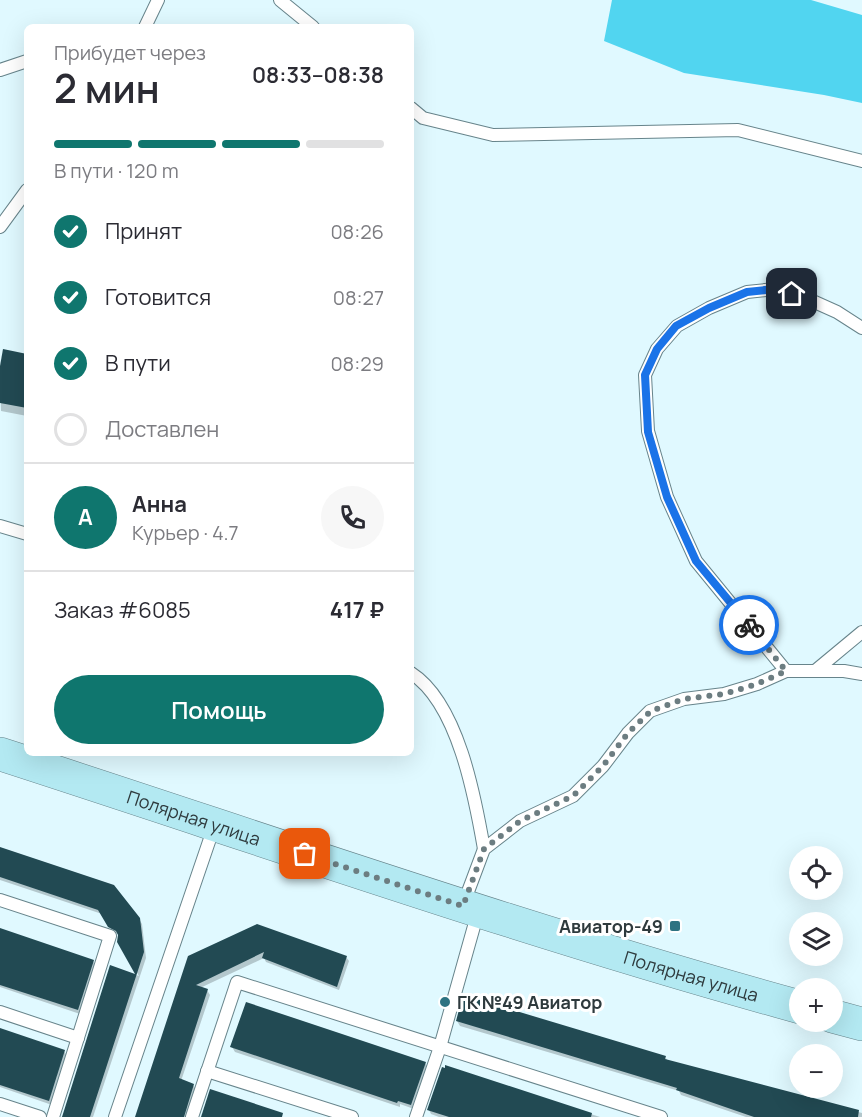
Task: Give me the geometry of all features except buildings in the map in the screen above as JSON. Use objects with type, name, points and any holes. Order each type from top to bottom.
[{"type":"main road","name":"Полярная улица","points":[[0,754],[471,908],[726,987],[789,1004]]},
{"type":"main road","points":[[843,1019],[862,1024]]},
{"type":"lane","points":[[144,24],[158,0]]},
{"type":"lane","points":[[280,0],[309,24]]},
{"type":"lane","points":[[0,70],[24,62]]},
{"type":"lane","points":[[414,110],[423,118],[493,135],[738,130],[862,160]]},
{"type":"lane","points":[[0,227],[24,194]]},
{"type":"lane","points":[[786,671],[696,561],[667,497],[648,432],[645,375],[657,349],[676,326],[709,308],[747,292],[775,289],[808,299],[837,312],[862,328]]},
{"type":"lane","points":[[0,526],[24,533]]},
{"type":"lane","points":[[815,671],[862,632]]},
{"type":"lane","points":[[484,849],[520,821],[573,796],[603,766],[628,733],[651,711],[684,699],[724,694],[757,684],[786,671],[844,671],[862,674]]},
{"type":"lane","points":[[414,675],[434,694],[456,736],[475,797],[484,849],[440,1047],[416,1117]]},
{"type":"lane","points":[[115,1117],[215,823]]},
{"type":"lane","points":[[0,900],[110,936],[52,1117]]},
{"type":"lane","points":[[192,1117],[237,982],[661,1117]]},
{"type":"lane","points":[[0,1012],[78,1038]]},
{"type":"lane","points":[[207,1071],[352,1117]]},
{"type":"lane","points":[[0,1104],[40,1117]]},
{"type":"water","points":[[612,0],[811,0],[862,15],[862,103],[684,73],[604,41]]},
{"type":"way so far","points":[[305,854],[463,906],[484,849],[520,821],[573,796],[603,766],[628,733],[651,711],[684,699],[724,694],[757,684],[786,671],[749,625]]},
{"type":"place","name":"Авиатор-49","points":[[675,926]]},
{"type":"place","name":"ГК №49 Авиатор","points":[[445,1002]]},
{"type":"route","points":[[749,625],[696,561],[667,497],[648,432],[645,375],[657,349],[676,326],[709,308],[747,292],[775,289],[792,294]]}]
